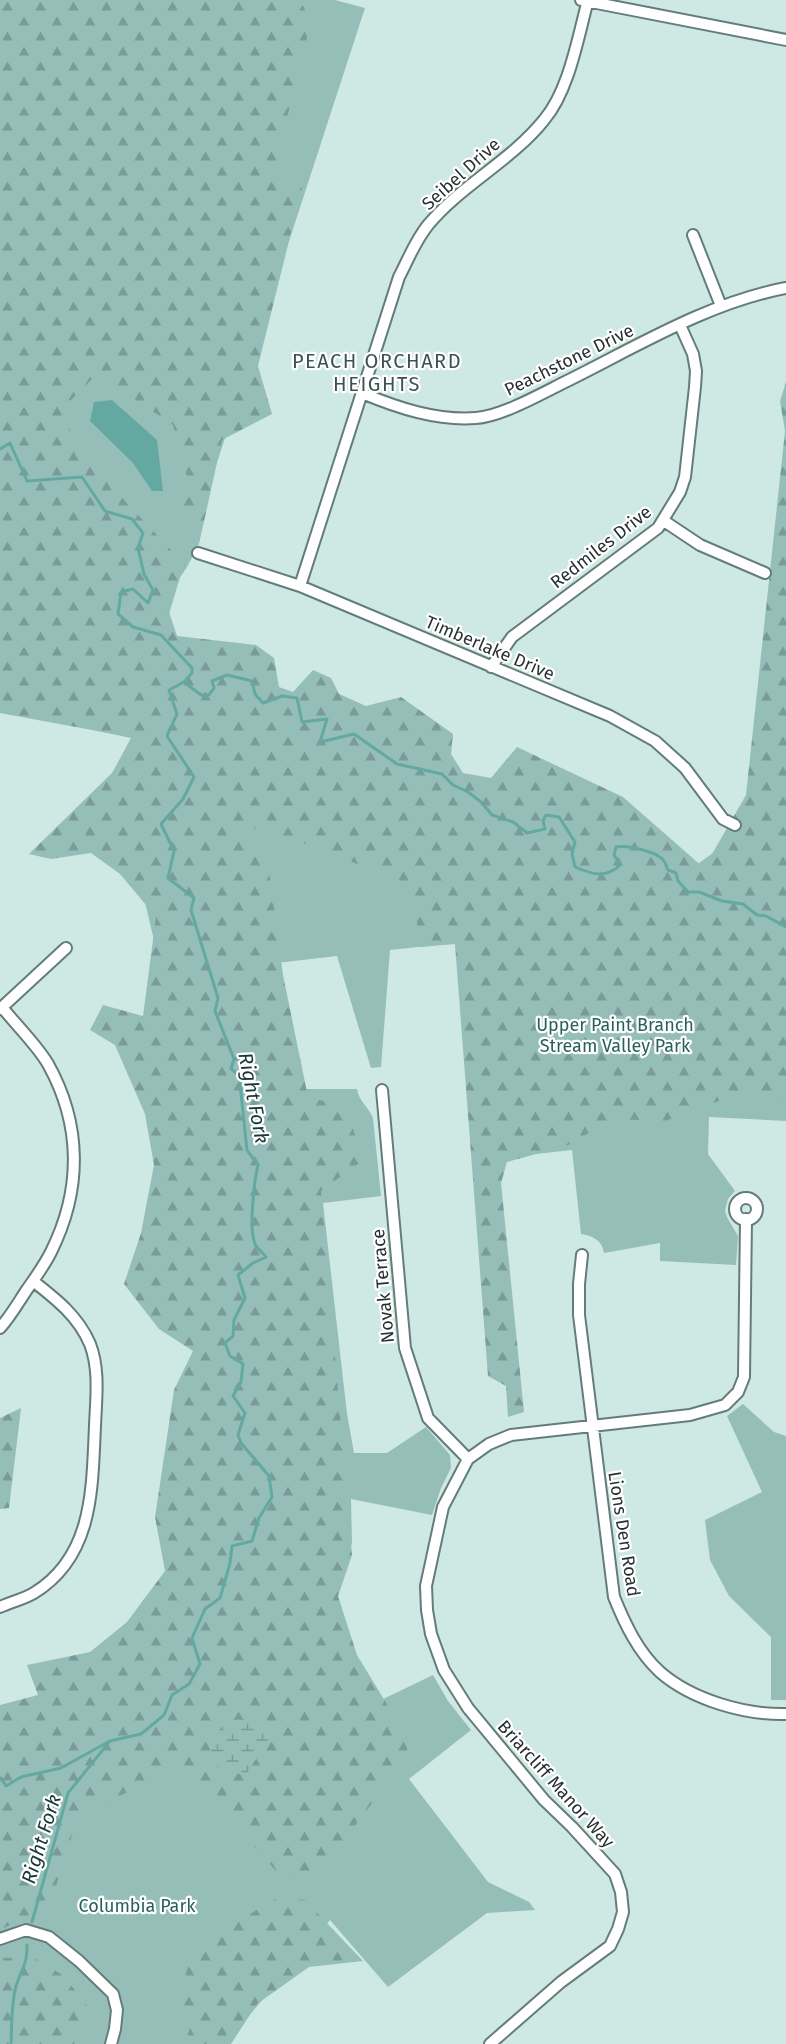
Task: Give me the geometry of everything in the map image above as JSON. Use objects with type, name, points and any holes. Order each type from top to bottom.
[{"type":"street","points":[[586,1],[786,40]]},
{"type":"street","name":"Seibel Drive","points":[[300,586],[399,278],[418,240],[428,226],[447,206],[545,120],[562,91],[586,1]]},
{"type":"street","points":[[693,235],[721,306]]},
{"type":"street","name":"Peachstone Drive","points":[[362,393],[383,402],[438,417],[480,418],[542,393],[721,306],[767,291],[786,288]]},
{"type":"street","name":"Redmiles Drive","points":[[491,667],[512,637],[658,528],[664,521],[680,492],[685,477],[696,387],[693,354],[680,325]]},
{"type":"street","points":[[664,521],[700,545],[765,573]]},
{"type":"street","name":"Timberlake Drive","points":[[198,553],[300,586],[610,716],[648,737],[685,768],[723,819],[735,825]]},
{"type":"street","points":[[0,1328],[51,1253],[63,1224],[72,1189],[75,1158],[73,1132],[64,1098],[47,1063],[1,1008],[66,948]]},
{"type":"street","name":"Novak Terrace","points":[[382,1090],[405,1348],[428,1418],[468,1459]]},
{"type":"street","name":"Briarcliff Manor Way","points":[[490,2044],[561,1982],[610,1946],[623,1912],[621,1892],[615,1874],[544,1800],[468,1708],[444,1670],[431,1634],[426,1586],[444,1507],[468,1459],[489,1444],[511,1435],[690,1414],[725,1405],[738,1392],[744,1377],[746,1219]]},
{"type":"street","name":"Lions Den Road","points":[[582,1255],[579,1315],[591,1424],[614,1597],[624,1621],[636,1642],[661,1673],[684,1687],[735,1709],[765,1714],[786,1714]]},
{"type":"street","points":[[0,1607],[33,1594],[52,1579],[74,1551],[88,1513],[92,1487],[97,1375],[90,1345],[72,1314],[33,1281]]},
{"type":"street","points":[[0,1939],[26,1930],[49,1937],[79,1961],[113,1995],[117,2010],[111,2044]]},
{"type":"green space","points":[[0,0],[335,0],[365,8],[194,533],[199,544],[187,567],[184,564],[132,737],[557,826],[629,913],[713,853],[745,822],[786,670],[786,1121],[709,1117],[708,1154],[735,1191],[728,1199],[725,1211],[738,1236],[736,1265],[660,1261],[660,1243],[604,1253],[596,1239],[581,1234],[572,1150],[479,1160],[455,943],[390,950],[381,1067],[371,1068],[337,956],[276,963],[305,1089],[357,1089],[373,1118],[381,1196],[323,1203],[347,1414],[354,1453],[387,1453],[426,1427],[450,1455],[451,1468],[432,1515],[351,1499],[352,1543],[335,1592],[349,1645],[377,1702],[433,1675],[448,1701],[471,1730],[409,1779],[488,1882],[529,1902],[535,1910],[487,1913],[388,1987],[330,1920],[225,2044],[12,2044],[0,2030],[0,1795],[203,1523],[212,1186],[119,792],[104,788],[131,738],[0,710]]},
{"type":"green space","name":"Upper Paint Branch Stream Valley Park","points":[[0,0],[300,0],[311,21],[274,171],[302,188],[258,366],[272,414],[222,440],[199,544],[182,510],[188,481],[173,425],[99,372],[62,409],[78,451],[187,567],[165,600],[177,636],[256,645],[274,658],[279,687],[293,692],[313,670],[331,678],[339,694],[366,706],[401,697],[453,734],[451,754],[463,773],[491,778],[517,747],[623,797],[704,868],[746,795],[785,431],[780,401],[786,382],[786,1098],[748,1090],[665,1121],[613,1119],[568,1145],[507,1162],[501,1183],[524,1412],[508,1417],[506,1386],[488,1376],[455,944],[421,947],[410,884],[258,826],[243,838],[268,863],[283,975],[308,1097],[347,1107],[362,1161],[321,1191],[352,1555],[338,1596],[357,1655],[408,1739],[406,1758],[314,1880],[282,1877],[180,1767],[78,1816],[45,1921],[24,1918],[0,1930],[0,1705],[38,1695],[27,1665],[90,1652],[127,1622],[165,1571],[155,1517],[174,1390],[193,1351],[159,1329],[124,1284],[141,1233],[154,1165],[145,1114],[115,1045],[90,1030],[103,1005],[143,1016],[156,917],[120,874],[91,853],[51,859],[29,854],[113,772],[135,738],[0,713]]},
{"type":"green space","points":[[743,1404],[774,1432],[786,1436],[786,1700],[771,1700],[771,1637],[729,1596],[710,1560],[705,1520],[762,1492],[727,1416]]},
{"type":"green space","points":[[21,1408],[9,1508],[0,1509],[0,1418]]},
{"type":"green space","points":[[234,1719],[264,1722],[268,1740],[246,1775],[225,1772],[209,1761],[211,1738]]},
{"type":"green space","points":[[280,1897],[305,1900],[363,1961],[309,1967],[257,2004],[231,2044],[185,2044],[195,2011],[181,2006],[189,1954]]},
{"type":"green space","points":[[33,1957],[64,1976],[91,2011],[82,2044],[0,2044],[0,1958]]},
{"type":"shaded area","points":[[112,400],[157,440],[163,491],[152,491],[133,463],[90,421],[94,402]]},
{"type":"waterway","name":"Right Fork","points":[[0,449],[10,443],[27,481],[82,477],[105,511],[132,519],[143,533],[138,548],[144,574],[153,590],[148,603],[133,589],[121,592],[118,614],[133,627],[161,635],[192,668],[192,673],[184,682],[169,690],[177,714],[167,736],[194,777],[183,799],[161,824],[174,851],[168,878],[194,898],[191,910],[218,998],[215,1011],[234,1059],[231,1069],[239,1075],[247,1150],[258,1165],[252,1230],[256,1246],[266,1257],[253,1263],[238,1275],[245,1298],[234,1320],[233,1336],[225,1343],[230,1356],[243,1364],[241,1382],[233,1396],[245,1413],[238,1435],[241,1443],[269,1476],[272,1497],[259,1518],[252,1541],[232,1546],[230,1563],[220,1598],[205,1609],[192,1638],[200,1664],[189,1684],[172,1695],[164,1715],[141,1734],[110,1741],[68,1793],[32,1922]]},
{"type":"waterway","points":[[184,682],[201,695],[209,695],[214,688],[212,681],[227,675],[252,681],[255,694],[263,703],[282,696],[297,698],[302,722],[327,719],[320,742],[354,734],[397,764],[442,774],[453,785],[468,792],[481,802],[492,815],[513,822],[527,833],[545,829],[543,821],[546,815],[559,817],[575,842],[572,854],[575,867],[587,872],[604,874],[620,865],[614,855],[616,847],[642,849],[660,857],[668,870],[676,873],[678,881],[688,892],[699,892],[722,901],[743,904],[757,915],[766,916],[786,927]]},
{"type":"waterway","points":[[0,1780],[1,1778],[6,1786],[21,1777],[61,1768],[108,1742]]},
{"type":"waterway","points":[[11,2044],[14,1993],[25,1962],[27,1945]]},
{"type":"district","name":"PEACH ORCHARD HEIGHTS","points":[[377,372]]},
{"type":"park label","name":"Columbia Park","points":[[137,1906]]}]
